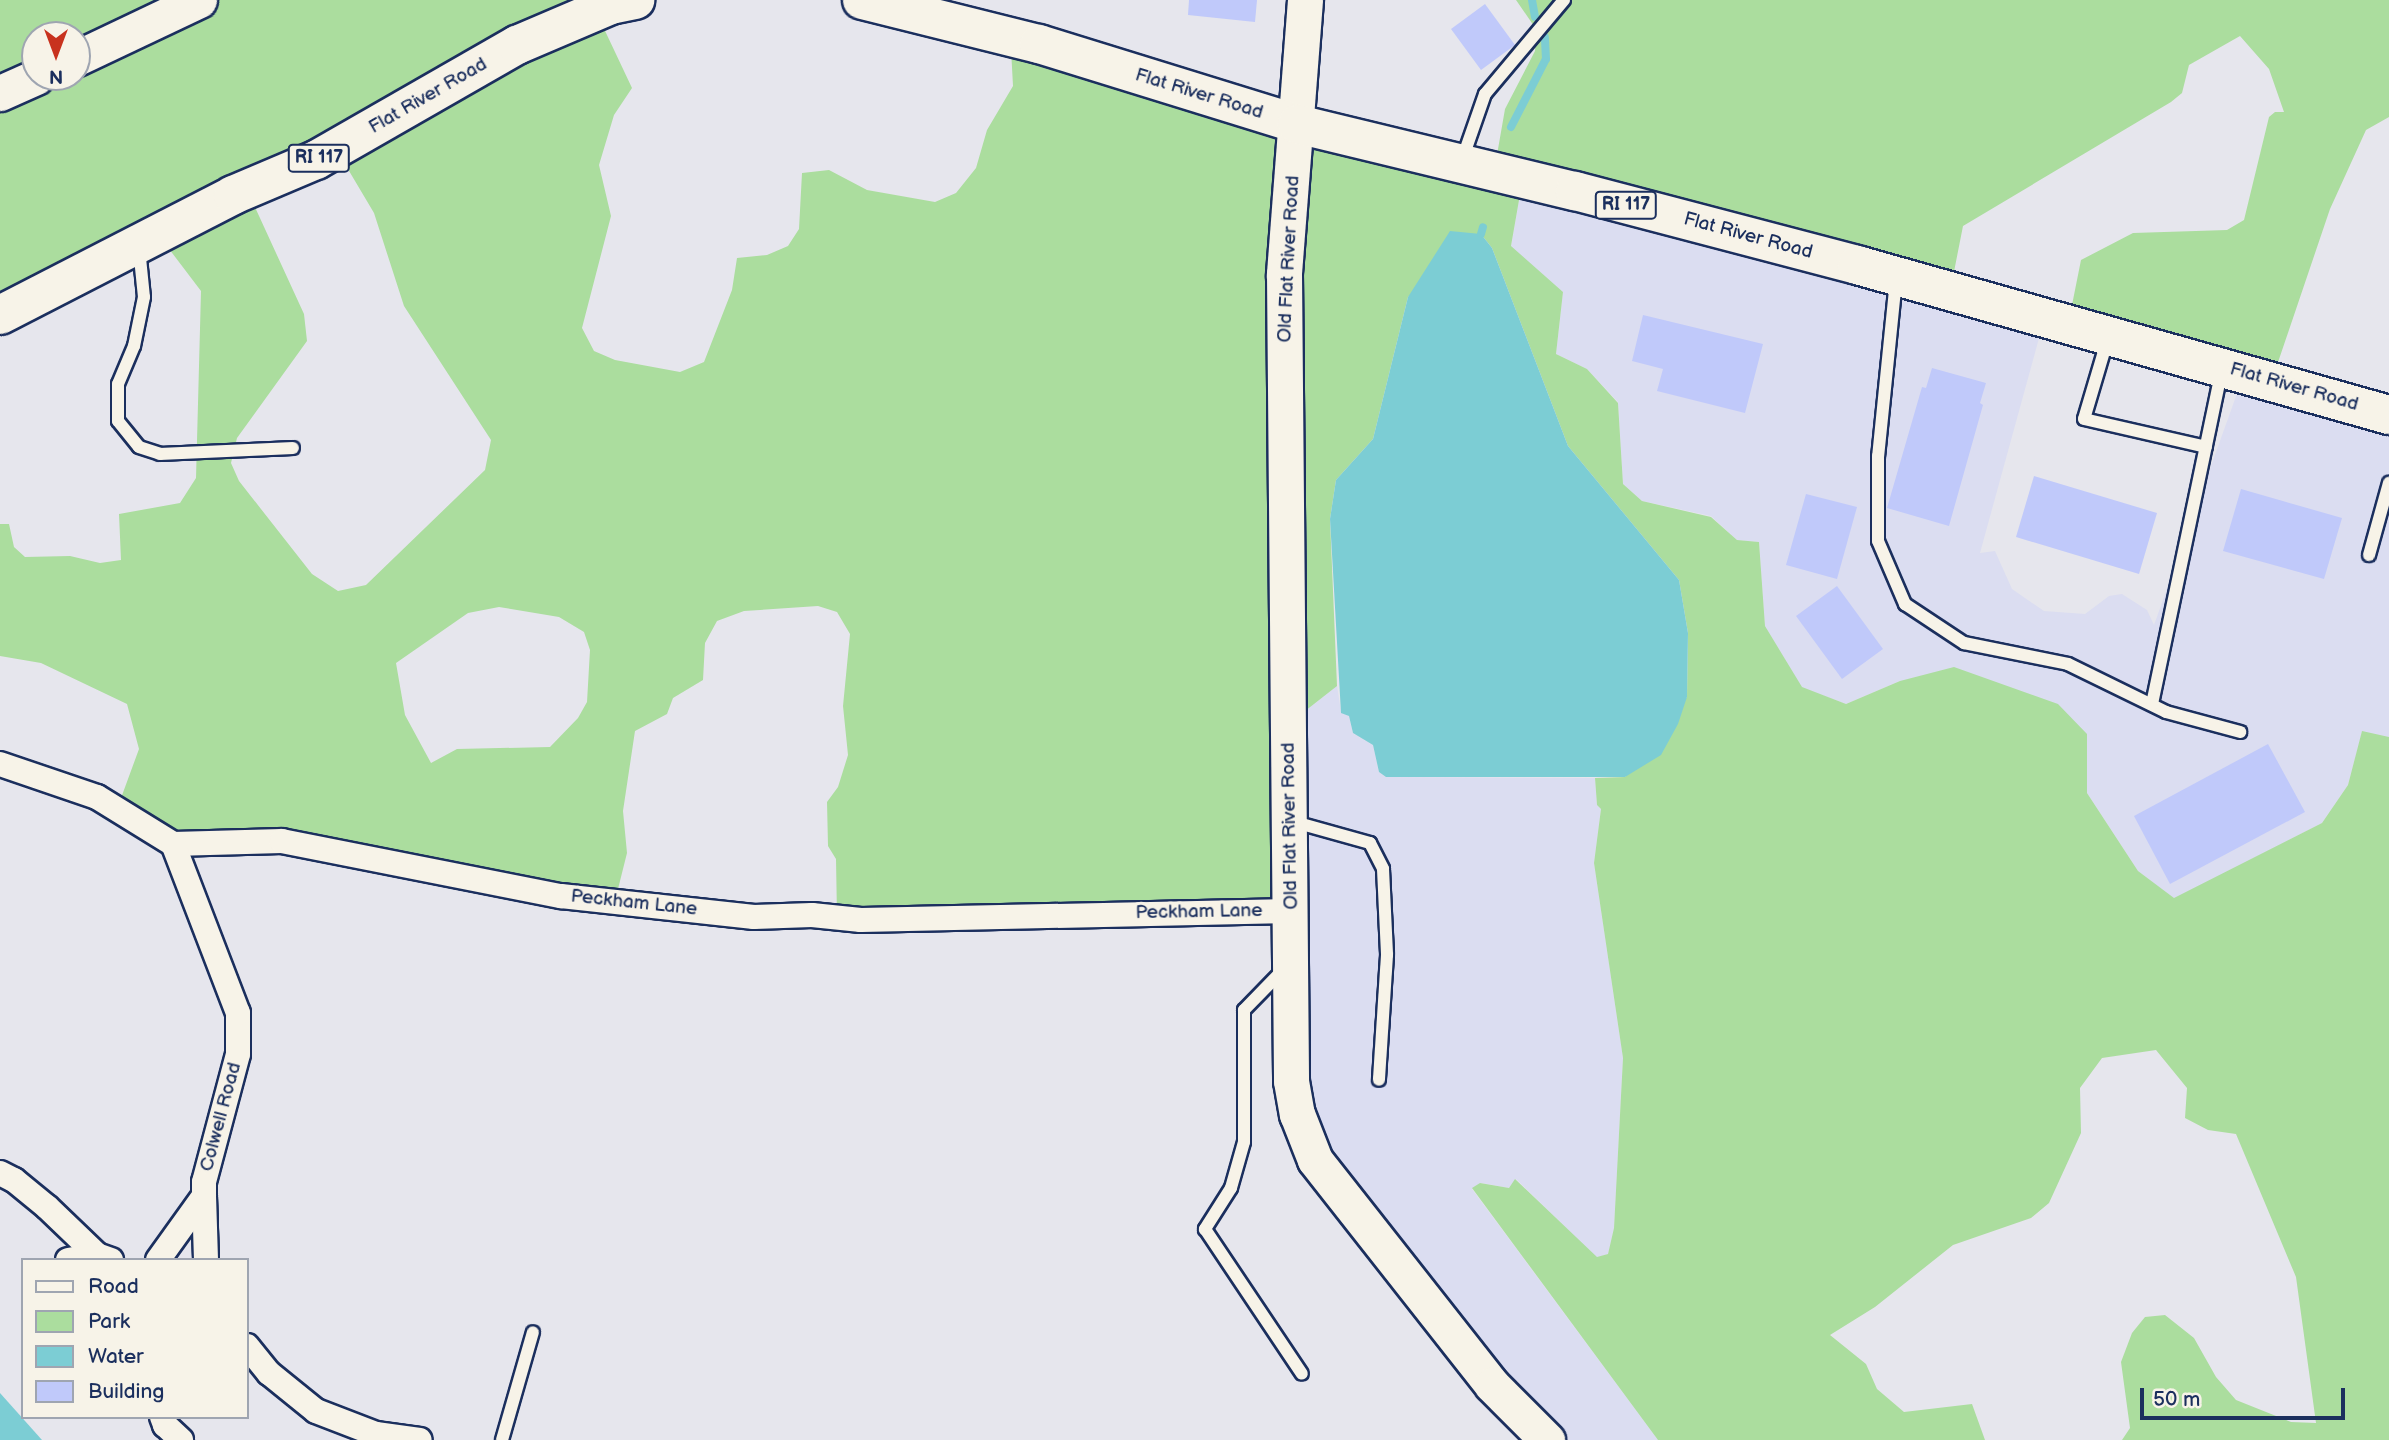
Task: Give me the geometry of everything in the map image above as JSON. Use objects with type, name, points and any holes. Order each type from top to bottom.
[{"type":"main road","name":"Flat River Road","points":[[0,315],[233,195],[316,160],[517,45],[611,5],[635,0]]},
{"type":"main road","name":"Flat River Road","points":[[862,0],[1039,44],[1297,124],[1896,276],[2223,366],[2389,415]]},
{"type":"street","points":[[91,51],[199,0]]},
{"type":"street","name":"Old Flat River Road","points":[[1305,0],[1284,274],[1292,1081],[1297,1114],[1315,1160],[1492,1385],[1547,1440]]},
{"type":"street","points":[[0,93],[21,84]]},
{"type":"street","name":"Peckham Lane","points":[[0,764],[97,797],[152,834],[173,844],[282,841],[561,896],[754,917],[812,915],[861,920],[1292,911]]},
{"type":"street","name":"Colwell Road","points":[[159,1258],[204,1196],[204,1182],[238,1054],[238,1013],[173,844]]},
{"type":"street","points":[[0,1173],[14,1180],[104,1258]]},
{"type":"street","points":[[204,1196],[206,1258]]},
{"type":"street","points":[[248,1347],[269,1373],[316,1411],[376,1434],[420,1440]]},
{"type":"lane","points":[[1460,164],[1485,94],[1564,0]]},
{"type":"lane","points":[[139,243],[144,297],[134,346],[118,384],[118,421],[139,447],[160,454],[293,448]]},
{"type":"lane","points":[[1896,276],[1878,456],[1878,541],[1905,604],[1964,643],[2068,664],[2166,712],[2240,732]]},
{"type":"lane","points":[[2109,335],[2084,419],[2206,447]]},
{"type":"lane","points":[[2152,704],[2223,366]]},
{"type":"lane","points":[[2369,555],[2389,483]]},
{"type":"lane","points":[[1291,821],[1370,844],[1383,869],[1387,955],[1379,1080]]},
{"type":"lane","points":[[1291,962],[1244,1010],[1244,1142],[1231,1188],[1205,1229],[1302,1374]]},
{"type":"lane","points":[[502,1440],[533,1332]]},
{"type":"shaded area","points":[[1522,183],[2044,320],[1980,553],[1995,551],[2012,589],[2044,611],[2085,614],[2109,596],[2122,594],[2147,610],[2154,625],[2244,374],[2389,416],[2389,737],[2362,732],[2348,785],[2322,823],[2174,899],[2138,871],[2087,793],[2087,735],[1900,681],[1846,704],[1802,688],[1765,626],[1759,542],[1737,540],[1711,516],[1642,501],[1623,484],[1618,402],[1587,369],[1556,354],[1563,292],[1511,247]]},
{"type":"shaded area","points":[[1337,686],[1341,712],[1349,716],[1353,733],[1373,745],[1379,772],[1386,777],[1595,778],[1597,805],[1601,809],[1594,863],[1623,1058],[1614,1228],[1608,1254],[1597,1258],[1516,1179],[1509,1188],[1481,1183],[1472,1189],[1658,1440],[1544,1440],[1312,1162],[1291,722]]},
{"type":"green space","points":[[0,0],[640,0],[598,16],[632,88],[614,115],[599,165],[611,216],[582,328],[594,351],[615,360],[680,372],[704,362],[732,290],[737,258],[767,255],[788,246],[799,229],[802,173],[829,170],[867,190],[935,202],[956,193],[976,168],[987,130],[1013,86],[1011,49],[1494,172],[1505,109],[1535,51],[1536,29],[1516,0],[2389,0],[2389,117],[2366,130],[2330,209],[2273,377],[2068,325],[2081,260],[2133,233],[2227,230],[2244,220],[2269,117],[2275,112],[2284,112],[2269,69],[2240,36],[2189,65],[2182,93],[2171,102],[1963,226],[1950,292],[1522,183],[1511,246],[1563,292],[1556,354],[1587,369],[1618,403],[1623,484],[1642,501],[1711,517],[1737,540],[1759,542],[1765,626],[1802,687],[1846,704],[1900,681],[1954,667],[2058,704],[2087,734],[2087,793],[2138,871],[2174,898],[2322,823],[2348,785],[2362,731],[2389,737],[2389,1440],[2122,1440],[2130,1428],[2121,1362],[2132,1333],[2145,1317],[2165,1315],[2194,1338],[2216,1377],[2236,1400],[2291,1422],[2316,1423],[2296,1277],[2236,1134],[2208,1130],[2185,1118],[2187,1088],[2156,1050],[2102,1058],[2080,1088],[2081,1133],[2049,1203],[2031,1218],[1953,1245],[1875,1307],[1830,1335],[1866,1364],[1877,1389],[1904,1412],[1972,1404],[1985,1440],[1658,1440],[1472,1188],[1480,1183],[1509,1188],[1515,1179],[1597,1257],[1608,1254],[1614,1228],[1623,1058],[1594,863],[1601,809],[1597,805],[1595,778],[1625,777],[1687,697],[1688,633],[1679,580],[1568,446],[1492,248],[1481,234],[1408,297],[1373,439],[1336,480],[1330,519],[1337,686],[1291,722],[1288,914],[837,917],[836,859],[828,846],[827,802],[838,787],[848,755],[843,706],[850,634],[837,612],[818,606],[744,611],[717,621],[705,643],[703,680],[673,698],[667,714],[635,731],[623,811],[627,853],[615,901],[296,845],[176,847],[117,809],[139,749],[127,704],[41,663],[0,656],[0,524],[9,524],[14,547],[25,557],[70,556],[100,563],[121,560],[119,514],[180,503],[196,478],[201,291],[160,237],[0,315]],"holes":[[[339,154],[374,213],[404,306],[491,440],[485,470],[366,585],[338,591],[312,574],[239,481],[231,463],[237,438],[307,341],[304,314],[248,192]],[[499,607],[559,617],[584,632],[590,650],[587,702],[578,718],[550,747],[457,749],[431,763],[405,715],[396,663],[468,613]]]},
{"type":"water","points":[[1450,231],[1481,234],[1492,248],[1568,446],[1679,580],[1688,633],[1687,697],[1678,724],[1661,755],[1625,777],[1386,777],[1379,772],[1373,745],[1353,733],[1349,716],[1341,713],[1330,519],[1336,480],[1373,439],[1408,297]]},
{"type":"water","points":[[0,1393],[42,1440],[0,1440]]},
{"type":"building","points":[[1189,0],[1257,0],[1255,22],[1188,15]]},
{"type":"building","points":[[1485,4],[1515,45],[1481,70],[1451,29]]},
{"type":"building","points":[[1643,315],[1763,344],[1745,413],[1657,391],[1663,369],[1632,361]]},
{"type":"building","points":[[1932,368],[1986,383],[1980,403],[1983,405],[1949,526],[1887,508],[1922,387],[1926,388]]},
{"type":"building","points":[[2034,476],[2157,513],[2139,574],[2016,537]]},
{"type":"building","points":[[2241,489],[2342,518],[2324,579],[2223,551]]},
{"type":"building","points":[[1806,494],[1857,507],[1837,579],[1786,565]]},
{"type":"building","points":[[1837,586],[1883,649],[1842,679],[1796,616]]},
{"type":"building","points":[[2268,744],[2305,812],[2170,884],[2134,816]]},
{"type":"waterway","points":[[1532,0],[1535,17]]},
{"type":"waterway","points":[[1511,127],[1546,59],[1545,37]]},
{"type":"waterway","points":[[1481,234],[1483,227]]}]
